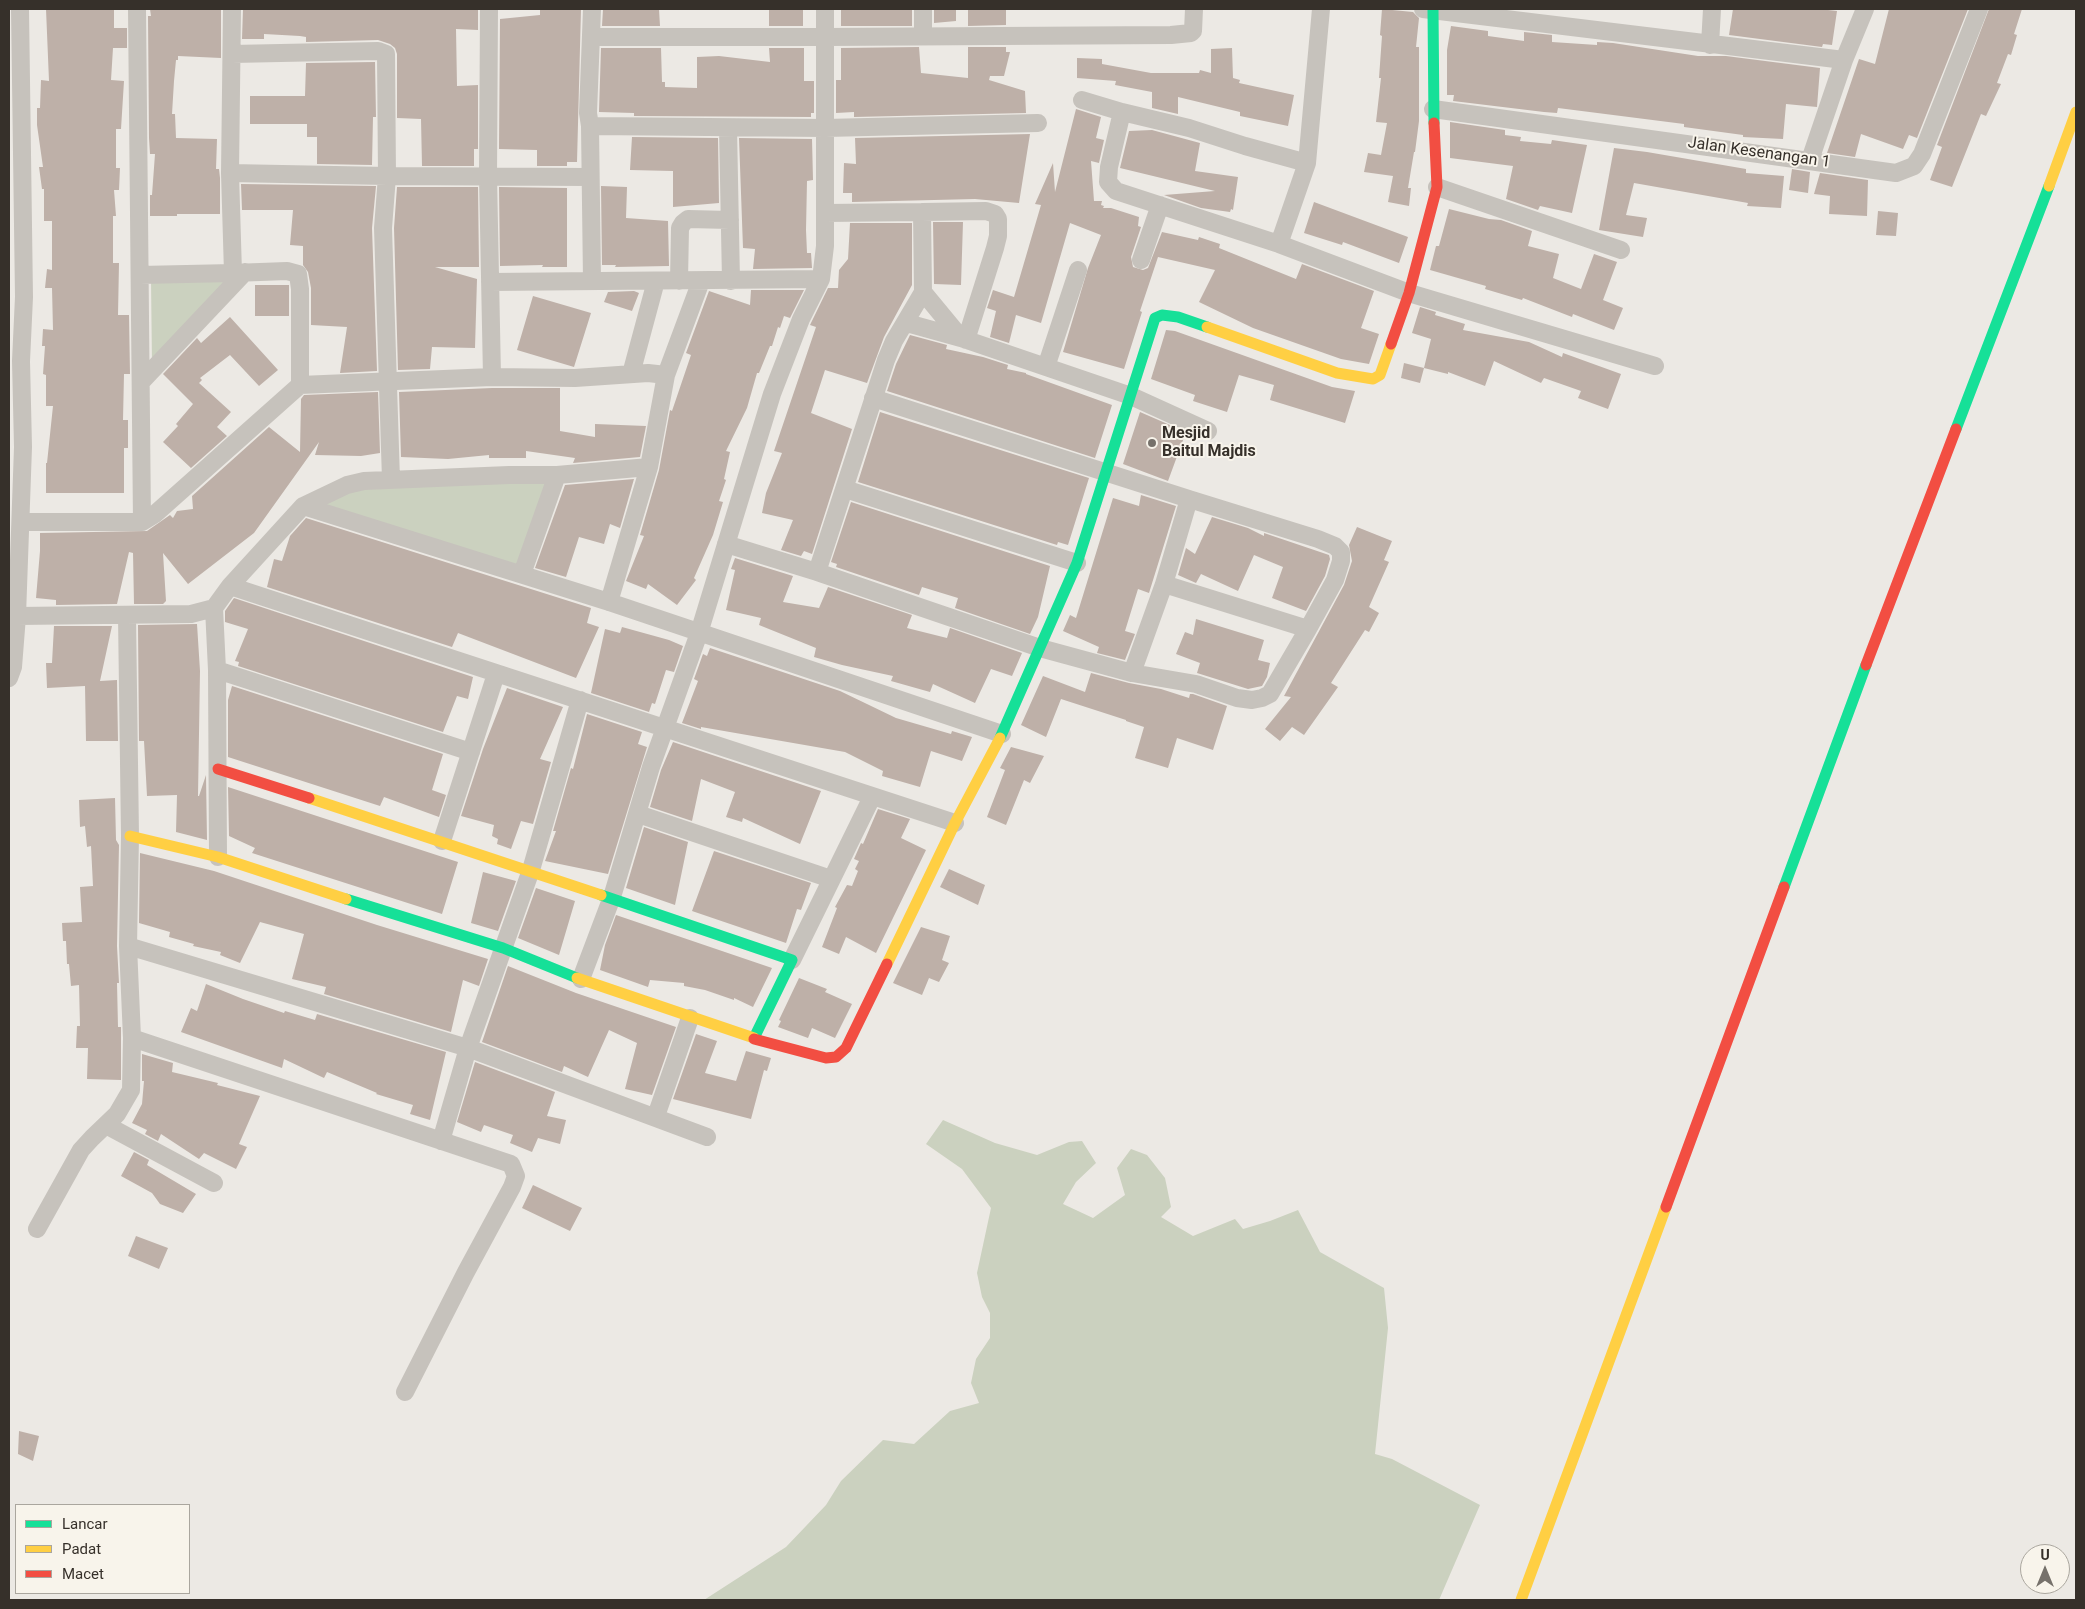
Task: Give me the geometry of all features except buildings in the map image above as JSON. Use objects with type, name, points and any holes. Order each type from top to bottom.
[{"type":"street","points":[[9,678],[13,667],[22,522],[21,361],[16,297],[20,9]]},
{"type":"street","points":[[137,9],[142,522]]},
{"type":"street","points":[[140,382],[239,273],[230,173],[232,9]]},
{"type":"street","points":[[489,9],[488,176],[492,377]]},
{"type":"street","points":[[592,9],[588,113],[590,126],[589,177],[592,281]]},
{"type":"street","points":[[581,979],[612,897],[664,729],[699,633],[772,394],[801,319],[821,279],[825,246],[825,9]]},
{"type":"street","points":[[923,9],[923,35]]},
{"type":"street","points":[[591,37],[1186,34],[1193,31],[1194,9]]},
{"type":"street","points":[[1279,244],[1307,163],[1321,9]]},
{"type":"street","points":[[130,836],[218,857],[503,948],[581,979],[754,1039],[826,1058],[836,1057],[842,1053],[955,823],[1002,734],[1078,563],[1156,318],[1162,315],[1170,315],[1197,323],[1337,373],[1373,380],[1380,375],[1409,293],[1437,187],[1429,9],[1844,60]]},
{"type":"street","points":[[1710,45],[1712,9]]},
{"type":"street","points":[[1810,160],[1844,60],[1865,9]]},
{"type":"street","name":"Jalan Kesenangan 1","points":[[1433,109],[1896,173],[1914,166],[1922,154],[1979,9]]},
{"type":"street","points":[[232,54],[378,51],[386,54],[387,176],[383,228],[391,480]]},
{"type":"street","points":[[1082,100],[1189,128],[1307,163]]},
{"type":"street","points":[[1122,112],[1109,167],[1108,182],[1116,191],[1279,244],[1409,293],[1654,366]]},
{"type":"street","points":[[1521,1600],[1902,569],[2022,260],[2076,112]]},
{"type":"street","points":[[590,126],[825,128],[1038,123]]},
{"type":"street","points":[[728,128],[731,281]]},
{"type":"street","points":[[230,173],[589,177]]},
{"type":"street","points":[[1437,187],[1621,250]]},
{"type":"street","points":[[1141,260],[1160,205]]},
{"type":"street","points":[[825,213],[986,211],[995,214],[998,219],[995,248],[963,339]]},
{"type":"street","points":[[816,572],[845,489],[872,398],[894,341],[907,323],[922,292],[922,212]]},
{"type":"street","points":[[679,281],[680,228],[683,223],[688,218],[730,220]]},
{"type":"street","points":[[1046,367],[1078,270]]},
{"type":"street","points":[[140,275],[287,271],[298,274],[300,384]]},
{"type":"street","points":[[490,282],[821,279]]},
{"type":"street","points":[[631,374],[656,281]]},
{"type":"street","points":[[609,602],[649,467],[666,375],[701,281]]},
{"type":"street","points":[[922,292],[963,339]]},
{"type":"street","points":[[907,323],[963,339],[1130,396],[1208,431]]},
{"type":"street","points":[[22,522],[142,522],[155,514],[300,384],[492,377],[575,378],[631,374],[666,375]]},
{"type":"street","points":[[726,544],[816,572],[1040,648],[1132,673],[1196,684],[1236,698],[1252,700],[1270,694],[1335,580],[1341,561],[1340,552],[1336,546],[872,398]]},
{"type":"street","points":[[218,857],[214,608],[230,586],[303,506],[347,485],[364,481],[557,475],[649,467]]},
{"type":"street","points":[[522,574],[557,475]]},
{"type":"street","points":[[845,489],[1078,563]]},
{"type":"street","points":[[1132,673],[1164,584],[1189,499]]},
{"type":"street","points":[[303,506],[609,602],[1002,734]]},
{"type":"street","points":[[1164,584],[1308,629]]},
{"type":"street","points":[[230,586],[955,823]]},
{"type":"street","points":[[17,616],[191,614],[214,608]]},
{"type":"street","points":[[37,1229],[82,1150],[124,1104],[131,1090],[132,1038],[128,946],[130,836],[127,616]]},
{"type":"street","points":[[216,670],[471,752]]},
{"type":"street","points":[[442,840],[496,674]]},
{"type":"street","points":[[441,1140],[468,1048],[530,870],[580,700]]},
{"type":"street","points":[[218,769],[442,840],[792,960]]},
{"type":"street","points":[[754,1039],[872,797]]},
{"type":"street","points":[[638,814],[831,879]]},
{"type":"street","points":[[128,946],[468,1048],[708,1136]]},
{"type":"street","points":[[656,1116],[690,1018]]},
{"type":"street","points":[[132,1038],[511,1164],[516,1176],[512,1187],[405,1392]]},
{"type":"street","points":[[106,1125],[214,1183]]},
{"type":"green space","points":[[227,278],[152,366],[151,279]]},
{"type":"green space","points":[[546,481],[519,570],[318,507],[358,489]]},
{"type":"green space","points":[[943,1120],[995,1143],[1037,1155],[1069,1142],[1082,1141],[1096,1163],[1076,1182],[1063,1204],[1093,1218],[1125,1195],[1117,1168],[1131,1149],[1147,1155],[1165,1178],[1171,1207],[1161,1217],[1193,1236],[1235,1219],[1243,1229],[1298,1210],[1320,1252],[1384,1288],[1388,1328],[1375,1454],[1392,1459],[1480,1505],[1439,1600],[704,1600],[786,1547],[826,1505],[841,1481],[883,1440],[914,1444],[950,1411],[979,1403],[971,1383],[976,1359],[990,1338],[990,1313],[982,1297],[977,1273],[991,1208],[962,1169],[926,1144]]},
{"type":"traffic: fast","points":[[1433,9],[1434,123]]},
{"type":"traffic: fast","points":[[1956,429],[2049,186]]},
{"type":"traffic: fast","points":[[1000,738],[1077,563],[1155,318],[1162,315],[1178,317],[1207,327]]},
{"type":"traffic: fast","points":[[1784,887],[1866,665]]},
{"type":"traffic: fast","points":[[601,895],[792,960],[754,1038]]},
{"type":"traffic: fast","points":[[346,899],[503,948],[577,978]]},
{"type":"traffic: slow","points":[[2049,186],[2076,112]]},
{"type":"traffic: slow","points":[[1207,327],[1337,373],[1373,379],[1380,375],[1391,344]]},
{"type":"traffic: slow","points":[[887,964],[955,823],[1000,738]]},
{"type":"traffic: slow","points":[[309,798],[601,895]]},
{"type":"traffic: slow","points":[[130,836],[218,857],[346,899]]},
{"type":"traffic: slow","points":[[577,978],[754,1038]]},
{"type":"traffic: slow","points":[[1521,1600],[1666,1207]]},
{"type":"traffic: jam","points":[[1391,344],[1409,293],[1437,187],[1434,123]]},
{"type":"traffic: jam","points":[[1866,665],[1956,429]]},
{"type":"traffic: jam","points":[[218,769],[309,798]]},
{"type":"traffic: jam","points":[[1666,1207],[1784,887]]},
{"type":"traffic: jam","points":[[754,1039],[826,1058],[836,1057],[846,1048],[887,964]]},
{"type":"place","name":"Mesjid Baitul Majdis","points":[[1152,443]]}]
